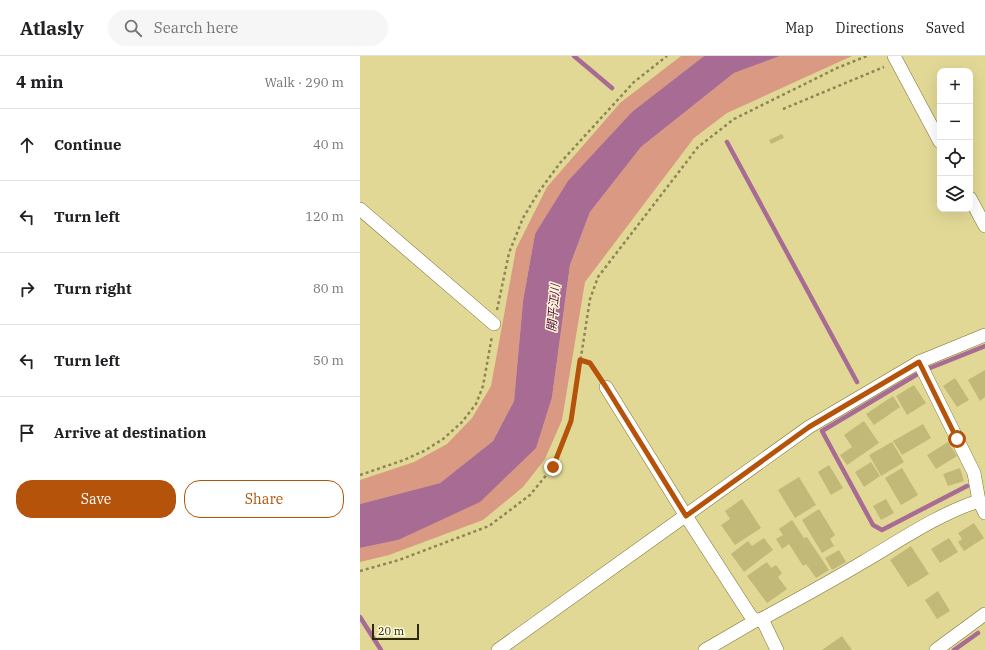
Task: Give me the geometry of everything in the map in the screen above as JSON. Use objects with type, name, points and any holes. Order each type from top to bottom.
[{"type":"street","points":[[895,59],[939,140]]},
{"type":"street","points":[[973,204],[985,226]]},
{"type":"street","points":[[360,209],[494,324]]},
{"type":"street","points":[[498,650],[809,427],[919,362],[985,336]]},
{"type":"street","points":[[919,362],[974,473],[979,501],[985,513]]},
{"type":"street","points":[[606,387],[746,609],[758,620],[777,650]]},
{"type":"street","points":[[705,650],[847,572],[908,534],[964,506],[979,501]]},
{"type":"street","points":[[936,650],[985,614]]},
{"type":"path","points":[[360,475],[404,460],[424,451],[462,422],[476,404],[483,386],[509,253],[523,218],[538,193],[560,163],[634,82],[667,56]]},
{"type":"path","points":[[360,571],[399,560],[489,526],[530,495],[553,467],[571,421],[590,299],[598,277],[698,147],[734,119],[837,68],[867,56]]},
{"type":"path","points":[[783,109],[895,59]]},
{"type":"path","points":[[580,360],[590,363],[606,387]]},
{"type":"shaded area","points":[[681,56],[704,56],[633,111],[535,234],[523,301],[514,401],[493,441],[440,483],[360,504],[360,480],[414,462],[447,444],[472,418],[491,386],[516,249],[547,187],[620,103]]},
{"type":"shaded area","points":[[780,56],[852,56],[727,113],[694,138],[585,282],[562,420],[545,459],[523,487],[483,520],[389,555],[360,562],[360,548],[398,540],[552,397],[570,265],[590,212],[641,147],[734,73]]},
{"type":"water","name":"開平江川","points":[[704,56],[780,56],[734,73],[641,147],[590,212],[570,265],[552,397],[536,448],[480,502],[398,540],[360,548],[360,504],[440,483],[493,441],[514,401],[523,301],[535,234],[568,181],[633,111]]},
{"type":"building","points":[[782,134],[784,138],[771,144],[769,140]]},
{"type":"building","points":[[985,370],[985,397],[980,401],[968,380]]},
{"type":"building","points":[[955,378],[969,400],[957,407],[943,386]]},
{"type":"building","points":[[914,385],[926,403],[907,415],[896,396]]},
{"type":"building","points":[[893,396],[900,407],[874,425],[866,414]]},
{"type":"building","points":[[864,421],[879,443],[847,465],[840,455],[852,447],[844,435]]},
{"type":"building","points":[[923,424],[931,438],[902,455],[893,441]]},
{"type":"building","points":[[892,442],[904,462],[881,476],[869,455]]},
{"type":"building","points":[[948,442],[957,456],[936,469],[927,455]]},
{"type":"building","points":[[871,462],[880,476],[864,487],[855,472]]},
{"type":"building","points":[[829,465],[843,488],[831,495],[818,472]]},
{"type":"building","points":[[902,468],[918,495],[901,505],[885,478]]},
{"type":"building","points":[[960,468],[964,481],[948,486],[943,474]]},
{"type":"building","points":[[799,477],[816,505],[795,518],[778,490]]},
{"type":"building","points":[[742,499],[761,528],[735,545],[721,525],[730,519],[725,511]]},
{"type":"building","points":[[886,499],[894,513],[881,520],[873,506]]},
{"type":"building","points":[[819,509],[835,535],[830,539],[834,546],[822,553],[802,520]]},
{"type":"building","points":[[792,520],[804,538],[807,537],[829,570],[816,578],[806,564],[803,566],[789,544],[782,549],[776,539],[783,535],[779,529]]},
{"type":"building","points":[[974,523],[984,538],[964,551],[958,542],[962,539],[958,533]]},
{"type":"building","points":[[764,538],[773,550],[744,572],[731,554],[748,541],[752,546]]},
{"type":"building","points":[[949,538],[958,552],[940,563],[931,549]]},
{"type":"building","points":[[911,546],[929,574],[908,587],[890,560]]},
{"type":"building","points":[[839,550],[846,562],[832,570],[825,558]]},
{"type":"building","points":[[767,562],[771,568],[776,565],[782,573],[778,577],[787,589],[767,603],[747,576]]},
{"type":"building","points":[[938,591],[950,611],[937,619],[925,600]]},
{"type":"building","points":[[842,636],[852,650],[822,650]]},
{"type":"waterway","points":[[574,56],[612,88]]},
{"type":"waterway","points":[[727,142],[857,382]]},
{"type":"waterway","points":[[930,368],[985,346]]},
{"type":"waterway","points":[[916,375],[822,431],[873,525],[882,530],[967,486]]},
{"type":"waterway","points":[[360,617],[381,650]]},
{"type":"waterway","points":[[954,650],[978,633]]},
{"type":"route","points":[[553,467],[571,421],[580,360],[590,363],[686,516],[809,427],[919,362],[957,439]]}]
